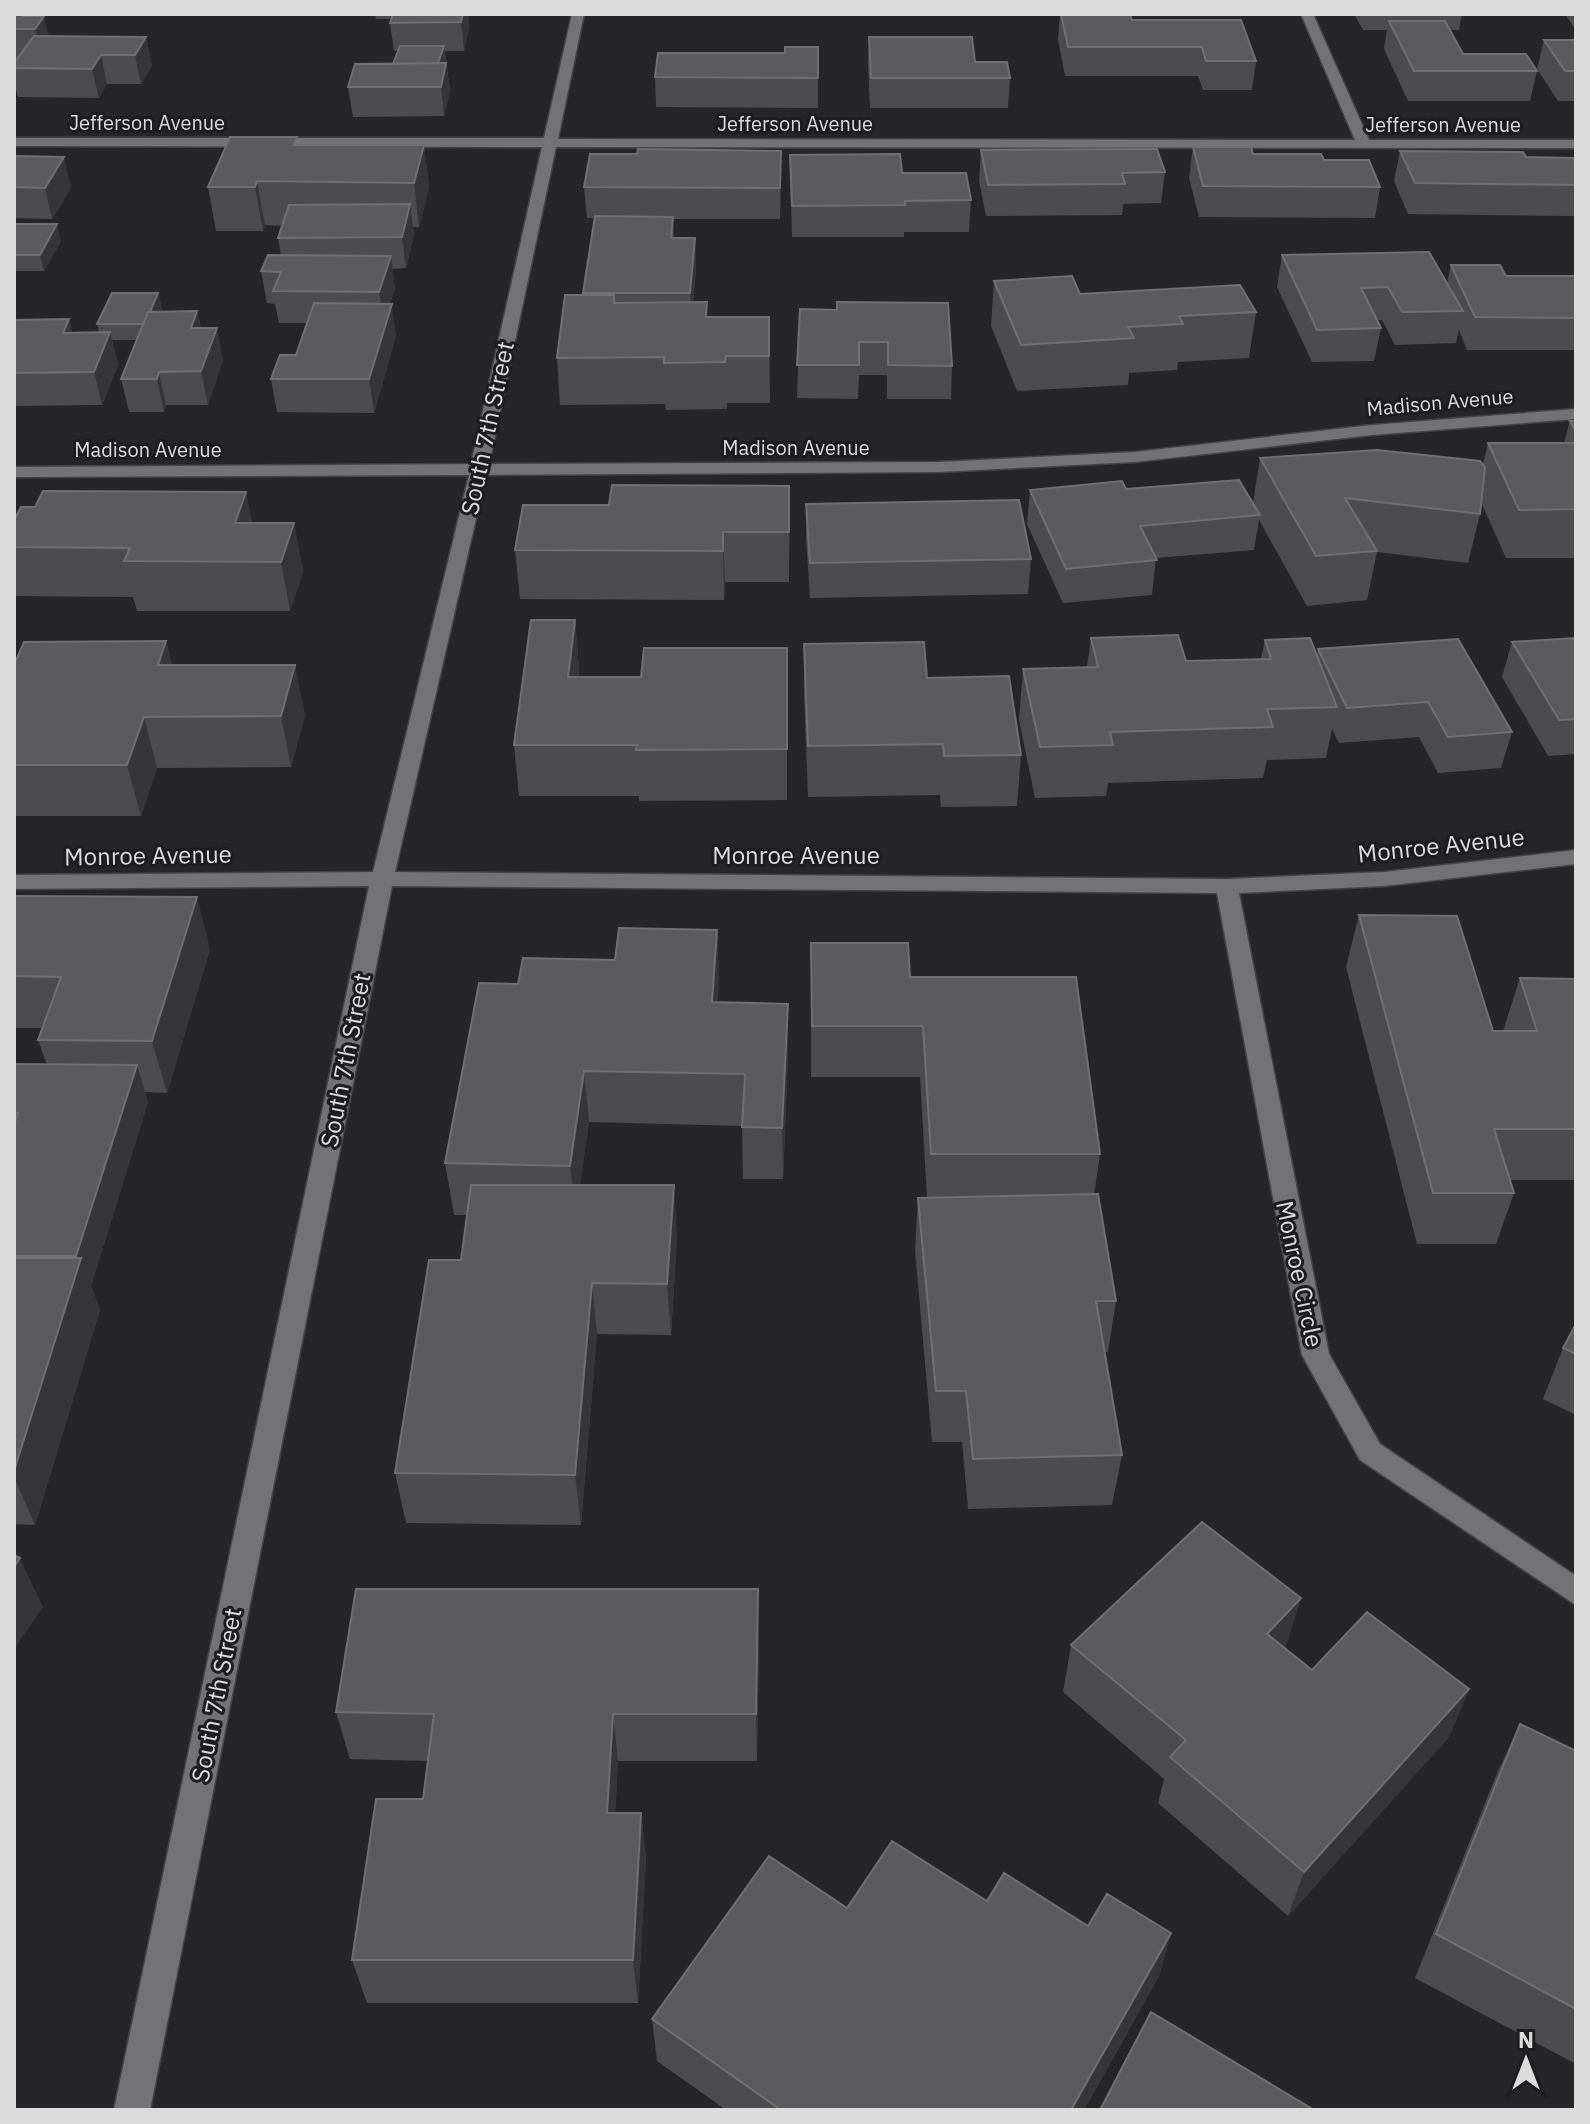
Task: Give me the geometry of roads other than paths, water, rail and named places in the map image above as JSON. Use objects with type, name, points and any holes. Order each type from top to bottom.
[{"type":"street","name":"South 7th Street","points":[[132,2110],[382,879],[479,469],[578,14]]},
{"type":"street","points":[[1307,14],[1364,144]]},
{"type":"street","name":"Jefferson Avenue","points":[[14,142],[1576,144]]},
{"type":"street","name":"Madison Avenue","points":[[14,472],[939,467],[1135,457],[1372,430],[1576,414]]},
{"type":"street","name":"Monroe Avenue","points":[[14,882],[382,879],[1227,886],[1384,879],[1576,857]]},
{"type":"street","name":"Monroe Circle","points":[[1227,886],[1294,1252],[1316,1355],[1370,1452],[1576,1592]]}]
